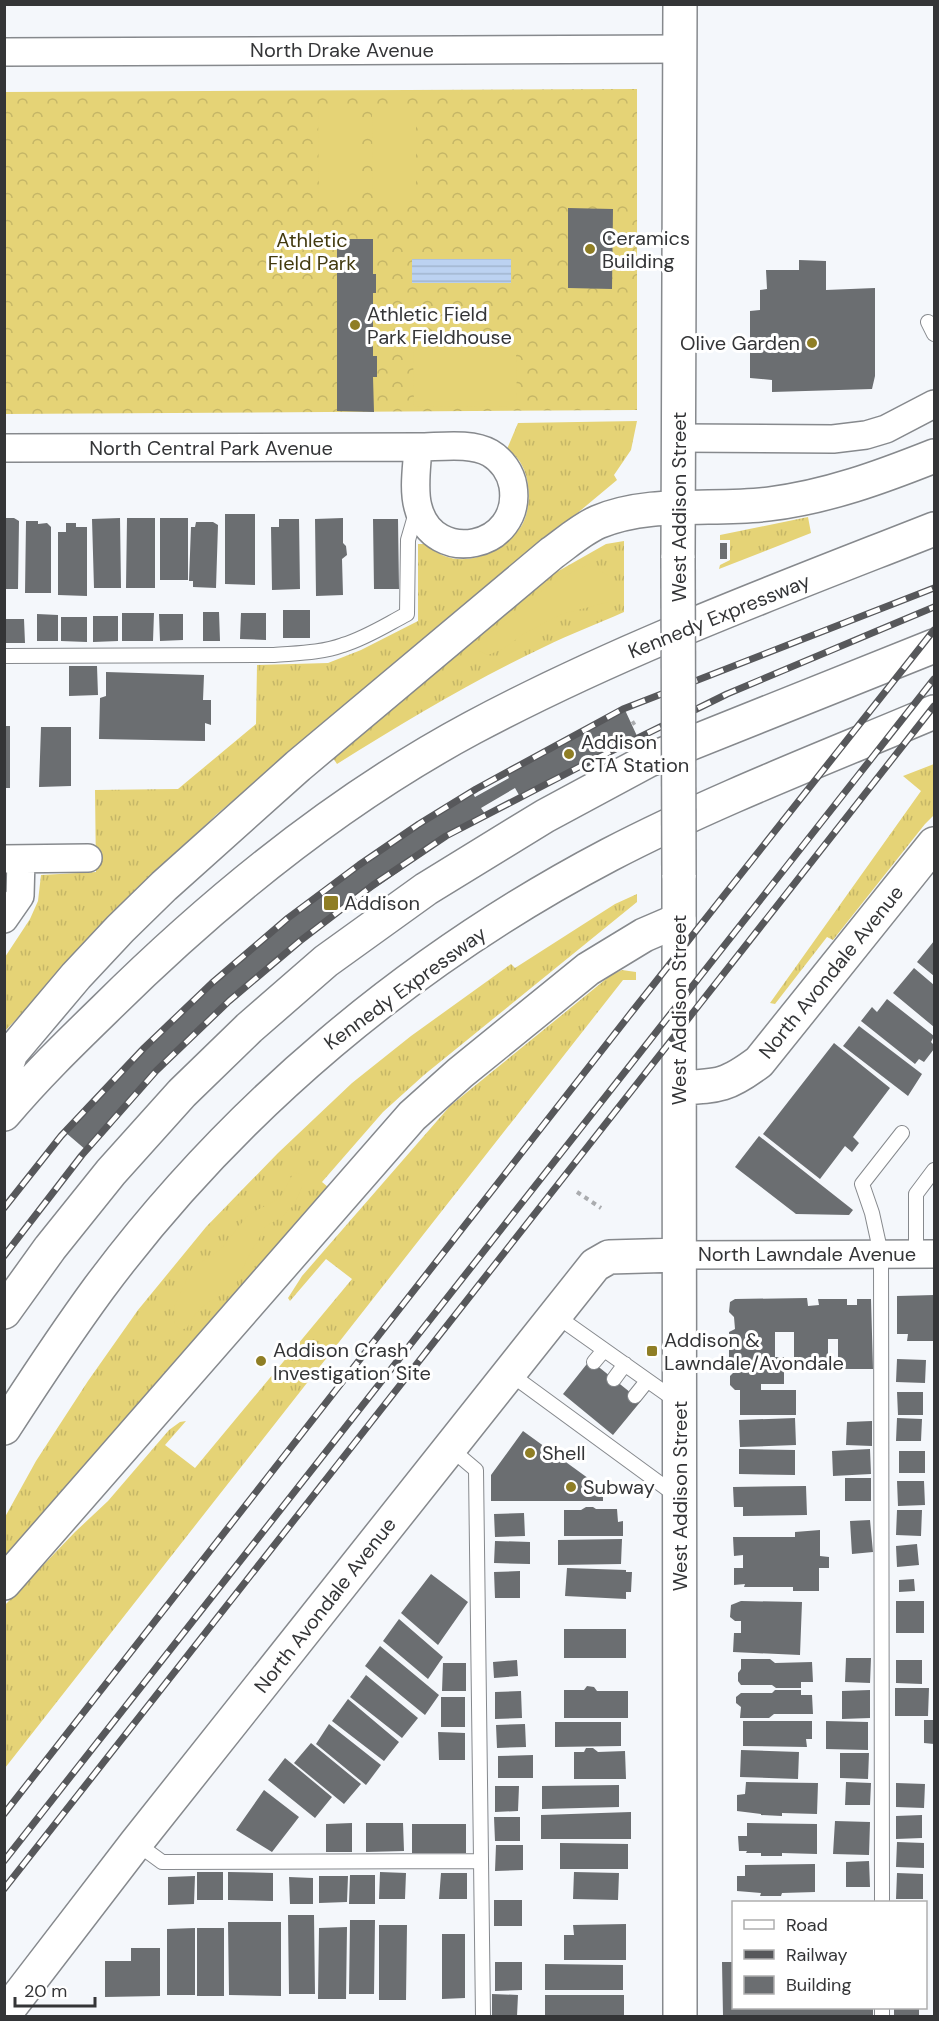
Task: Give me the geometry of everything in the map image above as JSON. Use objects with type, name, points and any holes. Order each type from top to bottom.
[{"type":"main road","name":"West Addison Street","points":[[680,4],[678,558],[680,2016]]},
{"type":"main road","points":[[4,1073],[11,1053],[33,1027],[120,929],[164,886],[298,766],[552,553],[597,523],[628,514],[679,508],[767,504],[805,498],[876,478],[934,456]]},
{"type":"main road","name":"Kennedy Expressway","points":[[4,1114],[78,1035],[171,946],[277,857],[375,786],[470,729],[573,677],[684,629],[934,529]]},
{"type":"main road","points":[[4,1312],[50,1248],[111,1172],[182,1093],[249,1028],[326,962],[426,889],[545,816],[649,760],[934,646]]},
{"type":"main road","name":"Kennedy Expressway","points":[[4,1428],[100,1287],[178,1193],[231,1135],[316,1054],[359,1018],[522,904],[609,855],[732,795],[934,712]]},
{"type":"main road","name":"North Avondale Avenue","points":[[680,1088],[716,1086],[738,1078],[759,1062],[934,844]]},
{"type":"main road","points":[[4,1583],[412,1116],[460,1072],[588,969],[644,935],[679,920]]},
{"type":"main road","name":"North Avondale Avenue","points":[[4,2015],[136,1843],[595,1265],[609,1257],[680,1255]]},
{"type":"street","name":"North Drake Avenue","points":[[4,52],[680,49]]},
{"type":"street","points":[[679,438],[833,439],[886,429],[934,404]]},
{"type":"street","points":[[418,447],[418,507]]},
{"type":"street","name":"North Central Park Avenue","points":[[4,448],[470,447],[489,452],[503,464],[512,479],[515,496],[511,514],[502,529],[488,539],[471,544],[453,543],[437,536],[425,523],[418,507]]},
{"type":"street","points":[[4,919],[20,896],[13,859],[88,858]]},
{"type":"street","name":"North Lawndale Avenue","points":[[680,1255],[925,1254]]},
{"type":"lane","points":[[4,656],[274,655],[343,646],[407,614],[408,540],[418,507]]},
{"type":"lane","points":[[882,1901],[881,1254],[872,1213],[862,1184],[902,1133]]},
{"type":"lane","points":[[925,1254],[915,1194],[934,1170]]},
{"type":"lane","points":[[555,1315],[680,1403]]},
{"type":"lane","points":[[594,1362],[604,1350]]},
{"type":"lane","points":[[614,1379],[625,1364]]},
{"type":"lane","points":[[509,1373],[556,1408],[582,1419],[680,1499]]},
{"type":"lane","points":[[635,1396],[647,1380]]},
{"type":"lane","points":[[556,1408],[566,1397]]},
{"type":"lane","points":[[450,1448],[476,1470],[483,2016]]},
{"type":"lane","points":[[136,1843],[162,1862],[481,1861]]},
{"type":"path","points":[[577,1192],[601,1208]]},
{"type":"green space","name":"Athletic Field Park","points":[[637,89],[637,410],[5,414],[4,92]]},
{"type":"green space","points":[[318,108],[362,108],[362,203],[319,203]]},
{"type":"green space","points":[[372,108],[416,108],[416,203],[373,203]]},
{"type":"green space","points":[[516,349],[517,406],[414,407],[413,350]]},
{"type":"green space","points":[[637,421],[631,450],[614,475],[617,480],[217,814],[145,883],[5,1031],[5,957],[30,919],[38,901],[41,875],[96,872],[95,790],[178,789],[256,724],[257,665],[328,663],[361,650],[418,621],[418,544],[426,544],[448,557],[471,559],[493,551],[513,536],[522,525],[529,500],[527,481],[522,465],[507,449],[518,423]]},
{"type":"green space","points":[[808,517],[811,533],[719,569],[720,565],[730,560],[730,540],[720,540],[720,535]]},
{"type":"green space","points":[[624,541],[624,612],[554,642],[491,674],[413,717],[337,764],[331,755],[548,577],[606,544]]},
{"type":"green space","points":[[590,563],[609,577],[609,602],[562,614],[525,633],[503,649],[488,655],[479,651],[481,640],[550,584]]},
{"type":"green space","points":[[934,764],[934,815],[833,940],[827,937],[775,1004],[770,1003],[921,791],[903,776]]},
{"type":"green space","points":[[637,894],[637,902],[424,1075],[383,1112],[322,1182],[328,1187],[188,1346],[5,1561],[5,1517],[36,1461],[138,1310],[206,1227],[278,1153],[352,1083],[411,1036],[511,964],[515,968],[615,904]]},
{"type":"green space","points":[[622,970],[636,972],[636,980],[623,980],[5,1768],[5,1605],[108,1501],[169,1430],[180,1422],[186,1421],[165,1445],[195,1468],[352,1279],[326,1259],[290,1301],[288,1298],[302,1276],[450,1106],[611,975]]},
{"type":"green space","points":[[294,1172],[302,1175],[302,1187],[294,1205],[280,1218],[266,1226],[233,1290],[206,1304],[187,1328],[180,1330],[175,1324],[174,1307],[192,1268],[221,1249],[248,1215],[280,1198]]},
{"type":"water","points":[[412,259],[511,259],[511,283],[412,283]]},
{"type":"building","name":"Ceramics Building","points":[[568,208],[613,209],[612,289],[568,288]]},
{"type":"building","name":"Athletic Field Park Fieldhouse","points":[[337,239],[373,239],[373,274],[376,274],[376,293],[373,293],[373,356],[377,356],[377,377],[373,377],[374,412],[337,411]]},
{"type":"building","name":"Olive Garden","points":[[799,260],[826,261],[826,290],[875,288],[875,376],[872,389],[772,392],[772,380],[750,378],[750,311],[760,310],[760,290],[767,289],[766,270],[799,270]]},
{"type":"building","points":[[225,514],[255,514],[255,585],[225,584]]},
{"type":"building","points":[[4,518],[14,518],[19,521],[18,589],[4,589]]},
{"type":"building","points":[[120,518],[121,588],[94,588],[92,519]]},
{"type":"building","points":[[127,518],[155,518],[155,588],[126,588]]},
{"type":"building","points":[[160,518],[188,518],[188,580],[160,580]]},
{"type":"building","points":[[343,518],[343,543],[346,546],[347,555],[342,559],[343,595],[316,596],[315,519]]},
{"type":"building","points":[[279,519],[299,519],[300,589],[272,590],[271,527],[279,527]]},
{"type":"building","points":[[373,519],[398,519],[399,589],[374,589]]},
{"type":"building","points":[[26,521],[38,521],[38,524],[47,523],[51,527],[51,593],[25,593]]},
{"type":"building","points":[[196,522],[213,522],[218,525],[216,588],[193,587],[193,581],[189,581],[191,527],[195,527]]},
{"type":"building","points":[[66,523],[76,523],[76,527],[87,527],[87,596],[58,595],[58,532],[66,532]]},
{"type":"building","points":[[720,543],[727,543],[727,559],[720,559]]},
{"type":"building","points":[[283,610],[310,610],[310,638],[283,638]]},
{"type":"building","points":[[203,612],[219,612],[220,641],[203,641]]},
{"type":"building","points":[[122,613],[154,613],[153,641],[122,641]]},
{"type":"building","points":[[241,613],[266,613],[266,640],[240,639]]},
{"type":"building","points":[[37,614],[58,615],[58,641],[37,641]]},
{"type":"building","points":[[159,614],[183,614],[183,640],[160,641]]},
{"type":"building","points":[[93,616],[118,616],[118,641],[93,642]]},
{"type":"building","points":[[61,617],[87,617],[87,642],[61,641]]},
{"type":"building","points":[[4,619],[24,619],[25,643],[4,643]]},
{"type":"building","points":[[69,666],[97,666],[98,695],[69,696]]},
{"type":"building","points":[[106,672],[204,675],[203,700],[211,700],[211,725],[205,723],[205,741],[99,739],[100,698],[106,696]]},
{"type":"building","points":[[625,710],[637,736],[519,795],[515,788],[481,808],[486,815],[440,843],[325,923],[230,1003],[157,1072],[86,1150],[65,1132],[141,1048],[210,981],[296,910],[358,863],[471,790],[475,797],[509,778],[506,772]]},
{"type":"building","points":[[4,726],[10,726],[10,788],[4,788]]},
{"type":"building","points":[[41,727],[71,727],[71,786],[39,787]]},
{"type":"building","points":[[934,941],[934,976],[917,962]]},
{"type":"building","points":[[914,968],[934,985],[934,1027],[893,993]]},
{"type":"building","points":[[887,999],[934,1036],[931,1042],[934,1049],[924,1062],[919,1059],[915,1064],[861,1021],[872,1007],[877,1012]]},
{"type":"building","points":[[859,1026],[922,1074],[908,1096],[843,1046]]},
{"type":"building","points":[[834,1043],[890,1088],[853,1137],[859,1143],[852,1152],[845,1146],[820,1179],[763,1134]]},
{"type":"building","points":[[759,1136],[853,1210],[849,1215],[796,1214],[735,1167]]},
{"type":"building","points":[[934,1295],[934,1341],[907,1341],[908,1334],[897,1334],[897,1296]]},
{"type":"building","points":[[807,1298],[808,1306],[819,1305],[818,1299],[847,1299],[847,1305],[857,1305],[857,1299],[871,1299],[873,1369],[838,1369],[838,1339],[828,1339],[828,1368],[794,1369],[794,1332],[775,1332],[775,1357],[784,1357],[784,1384],[761,1384],[761,1390],[796,1390],[796,1415],[740,1415],[740,1390],[735,1390],[730,1385],[730,1376],[734,1372],[732,1360],[729,1357],[729,1332],[735,1329],[734,1317],[729,1312],[730,1302],[735,1299]]},
{"type":"building","points":[[897,1359],[926,1360],[925,1383],[896,1382]]},
{"type":"building","name":"Shell","points":[[590,1360],[641,1401],[613,1435],[563,1394]]},
{"type":"building","points":[[897,1392],[923,1392],[923,1415],[898,1415]]},
{"type":"building","points":[[795,1418],[796,1445],[740,1447],[739,1420]]},
{"type":"building","points":[[897,1418],[922,1419],[921,1441],[896,1441]]},
{"type":"building","points":[[872,1421],[872,1446],[846,1445],[847,1422]]},
{"type":"building","name":"Shell","points":[[523,1431],[603,1489],[603,1501],[491,1501],[491,1475]]},
{"type":"building","points":[[739,1449],[795,1450],[795,1475],[739,1474]]},
{"type":"building","points":[[870,1449],[871,1474],[833,1476],[832,1451]]},
{"type":"building","points":[[899,1451],[925,1451],[925,1473],[899,1473]]},
{"type":"building","points":[[845,1478],[871,1478],[871,1501],[845,1501]]},
{"type":"building","points":[[897,1481],[924,1481],[925,1505],[898,1506]]},
{"type":"building","points":[[806,1486],[807,1515],[743,1516],[743,1507],[734,1507],[733,1487]]},
{"type":"building","points":[[586,1507],[617,1509],[618,1522],[623,1521],[623,1536],[564,1536],[564,1510],[581,1510]]},
{"type":"building","points":[[897,1510],[922,1510],[921,1536],[896,1535]]},
{"type":"building","points":[[524,1513],[525,1536],[495,1537],[494,1514]]},
{"type":"building","points":[[870,1520],[873,1552],[852,1554],[850,1521]]},
{"type":"building","points":[[820,1530],[820,1556],[829,1557],[829,1568],[819,1568],[819,1591],[793,1591],[793,1587],[734,1585],[734,1568],[743,1568],[743,1555],[734,1556],[733,1537],[795,1537],[795,1532]]},
{"type":"building","points":[[622,1539],[621,1564],[558,1565],[558,1540]]},
{"type":"building","points":[[495,1541],[530,1542],[530,1564],[494,1563]]},
{"type":"building","points":[[917,1544],[919,1565],[897,1567],[896,1546]]},
{"type":"building","points":[[567,1568],[632,1572],[631,1592],[626,1592],[626,1599],[565,1596]]},
{"type":"building","points":[[520,1571],[520,1598],[495,1598],[494,1572]]},
{"type":"building","points":[[431,1574],[468,1602],[438,1645],[401,1613]]},
{"type":"building","points":[[914,1579],[915,1591],[899,1592],[899,1580]]},
{"type":"building","points":[[741,1601],[802,1602],[800,1655],[733,1652],[734,1633],[741,1633],[741,1621],[735,1621],[730,1617],[731,1605]]},
{"type":"building","points":[[896,1601],[924,1601],[924,1633],[896,1633]]},
{"type":"building","points":[[399,1619],[443,1657],[428,1679],[383,1641]]},
{"type":"building","points":[[564,1629],[626,1629],[626,1658],[564,1658]]},
{"type":"building","points":[[380,1646],[439,1695],[425,1715],[365,1666]]},
{"type":"building","points":[[846,1658],[871,1658],[870,1683],[845,1682]]},
{"type":"building","points":[[741,1659],[770,1659],[775,1663],[812,1662],[813,1682],[801,1682],[801,1688],[741,1685],[738,1681],[738,1673],[741,1669]]},
{"type":"building","points":[[517,1660],[518,1676],[494,1678],[493,1662]]},
{"type":"building","points":[[896,1660],[922,1660],[922,1684],[896,1683]]},
{"type":"building","points":[[443,1663],[466,1663],[466,1691],[442,1691]]},
{"type":"building","points":[[366,1675],[418,1718],[402,1738],[350,1697]]},
{"type":"building","points":[[587,1686],[594,1687],[597,1691],[628,1691],[628,1718],[564,1718],[564,1690],[584,1690]]},
{"type":"building","points":[[895,1688],[929,1688],[928,1716],[895,1716]]},
{"type":"building","points":[[775,1690],[801,1690],[801,1695],[812,1695],[813,1714],[774,1714],[769,1718],[740,1718],[741,1707],[736,1703],[736,1697],[741,1693],[772,1693]]},
{"type":"building","points":[[870,1690],[870,1718],[842,1719],[842,1691]]},
{"type":"building","points":[[521,1691],[522,1718],[495,1719],[495,1692]]},
{"type":"building","points":[[441,1697],[465,1697],[465,1727],[441,1727]]},
{"type":"building","points":[[348,1699],[399,1742],[384,1761],[332,1721]]},
{"type":"building","points":[[924,1720],[934,1720],[934,1744],[924,1743]]},
{"type":"building","points":[[743,1721],[812,1721],[812,1739],[806,1739],[807,1747],[743,1746]]},
{"type":"building","points":[[826,1721],[868,1722],[868,1750],[826,1749]]},
{"type":"building","points":[[555,1722],[621,1722],[621,1746],[555,1747]]},
{"type":"building","points":[[329,1724],[381,1765],[366,1785],[316,1744]]},
{"type":"building","points":[[525,1724],[526,1747],[497,1748],[496,1725]]},
{"type":"building","points":[[438,1732],[465,1733],[465,1760],[439,1760]]},
{"type":"building","points":[[311,1743],[361,1784],[344,1804],[294,1763]]},
{"type":"building","points":[[586,1748],[593,1748],[598,1752],[625,1751],[626,1779],[574,1779],[574,1752],[584,1752]]},
{"type":"building","points":[[741,1750],[799,1752],[798,1779],[740,1777]]},
{"type":"building","points":[[840,1753],[869,1753],[868,1779],[840,1778]]},
{"type":"building","points":[[533,1755],[533,1778],[498,1778],[498,1756]]},
{"type":"building","points":[[285,1758],[332,1797],[315,1818],[268,1780]]},
{"type":"building","points":[[746,1782],[818,1783],[817,1814],[782,1813],[782,1816],[737,1811],[737,1795],[745,1794]]},
{"type":"building","points":[[846,1782],[871,1783],[870,1805],[845,1805]]},
{"type":"building","points":[[896,1783],[925,1784],[924,1808],[896,1807]]},
{"type":"building","points":[[619,1785],[619,1807],[542,1809],[542,1786]]},
{"type":"building","points":[[495,1786],[519,1786],[518,1811],[495,1812]]},
{"type":"building","points":[[264,1790],[299,1817],[272,1852],[236,1830]]},
{"type":"building","points":[[631,1812],[631,1839],[541,1839],[541,1815]]},
{"type":"building","points":[[922,1815],[922,1838],[896,1839],[896,1816]]},
{"type":"building","points":[[494,1817],[520,1817],[520,1841],[495,1841]]},
{"type":"building","points":[[835,1821],[870,1822],[869,1855],[833,1854]]},
{"type":"building","points":[[352,1823],[352,1852],[326,1852],[326,1824]]},
{"type":"building","points":[[366,1823],[403,1823],[404,1851],[366,1852]]},
{"type":"building","points":[[747,1823],[817,1824],[817,1854],[782,1853],[782,1856],[761,1856],[761,1853],[739,1851],[738,1836],[747,1836]]},
{"type":"building","points":[[412,1824],[466,1824],[466,1853],[412,1853]]},
{"type":"building","points":[[897,1842],[924,1843],[924,1868],[896,1867]]},
{"type":"building","points":[[560,1843],[628,1844],[628,1869],[560,1869]]},
{"type":"building","points":[[496,1845],[523,1845],[523,1870],[495,1871]]},
{"type":"building","points":[[869,1861],[870,1887],[846,1887],[846,1862]]},
{"type":"building","points":[[815,1864],[815,1892],[760,1896],[761,1893],[737,1891],[737,1876],[745,1876],[745,1865]]},
{"type":"building","points":[[197,1872],[223,1872],[223,1900],[197,1900]]},
{"type":"building","points":[[228,1872],[273,1873],[273,1901],[228,1900]]},
{"type":"building","points":[[380,1872],[406,1873],[405,1899],[379,1899]]},
{"type":"building","points":[[574,1872],[619,1873],[618,1900],[573,1899]]},
{"type":"building","points":[[441,1873],[467,1873],[467,1899],[439,1899]]},
{"type":"building","points":[[897,1873],[923,1874],[923,1899],[896,1899]]},
{"type":"building","points":[[350,1875],[375,1875],[375,1904],[349,1904]]},
{"type":"building","points":[[195,1876],[194,1904],[168,1905],[168,1877]]},
{"type":"building","points":[[319,1876],[348,1876],[347,1902],[319,1903]]},
{"type":"building","points":[[289,1877],[313,1878],[313,1904],[290,1904]]},
{"type":"building","points":[[494,1900],[522,1900],[522,1926],[494,1926]]},
{"type":"building","points":[[288,1915],[314,1915],[315,1994],[289,1994]]},
{"type":"building","points":[[350,1920],[375,1920],[374,1994],[349,1994]]},
{"type":"building","points":[[228,1922],[281,1922],[281,1996],[229,1995]]},
{"type":"building","points":[[626,1924],[626,1960],[564,1960],[564,1935],[574,1935],[573,1925]]},
{"type":"building","points":[[379,1925],[407,1925],[406,2000],[379,2000]]},
{"type":"building","points":[[347,1927],[346,1999],[318,1999],[319,1928]]},
{"type":"building","points":[[195,1928],[195,1995],[167,1995],[167,1929]]},
{"type":"building","points":[[197,1928],[224,1928],[224,1996],[197,1996]]},
{"type":"building","points":[[442,1934],[465,1934],[465,1998],[442,1999]]},
{"type":"building","points":[[131,1948],[160,1948],[160,1996],[105,1997],[105,1961],[131,1961]]},
{"type":"building","points":[[495,1962],[522,1962],[522,1990],[495,1991]]},
{"type":"building","points":[[722,1962],[732,1962],[732,2009],[873,2009],[873,2016],[723,2016]]},
{"type":"building","points":[[545,1964],[623,1965],[623,1990],[545,1990]]},
{"type":"building","points":[[492,1994],[518,1995],[517,2016],[492,2016]]},
{"type":"building","points":[[545,1995],[624,1995],[624,2016],[545,2016]]},
{"type":"building","points":[[894,2009],[919,2009],[919,2016],[894,2016]]},
{"type":"railway","points":[[4,1208],[61,1136],[144,1048],[212,983],[288,918],[419,824],[476,789],[623,709],[934,588]]},
{"type":"railway","points":[[4,1256],[82,1155],[156,1071],[229,1001],[300,941],[373,885],[446,836],[581,766],[727,694],[934,607]]},
{"type":"railway","points":[[4,1814],[934,630]]},
{"type":"railway","points":[[4,1861],[934,679]]},
{"type":"railway","points":[[4,1889],[934,706]]},
{"type":"place","name":"Ceramics Building","points":[[590,249]]},
{"type":"place","name":"Athletic Field Park Fieldhouse","points":[[355,325]]},
{"type":"place","name":"Olive Garden","points":[[812,343]]},
{"type":"place","name":"Addison CTA Station","points":[[569,754]]},
{"type":"place","name":"Addison","points":[[331,903]]},
{"type":"place","name":"Addison & Lawndale/Avondale","points":[[652,1351]]},
{"type":"place","name":"Addison Crash Investigation Site","points":[[261,1361]]},
{"type":"place","name":"Shell","points":[[530,1453]]},
{"type":"place","name":"Subway","points":[[571,1487]]}]
